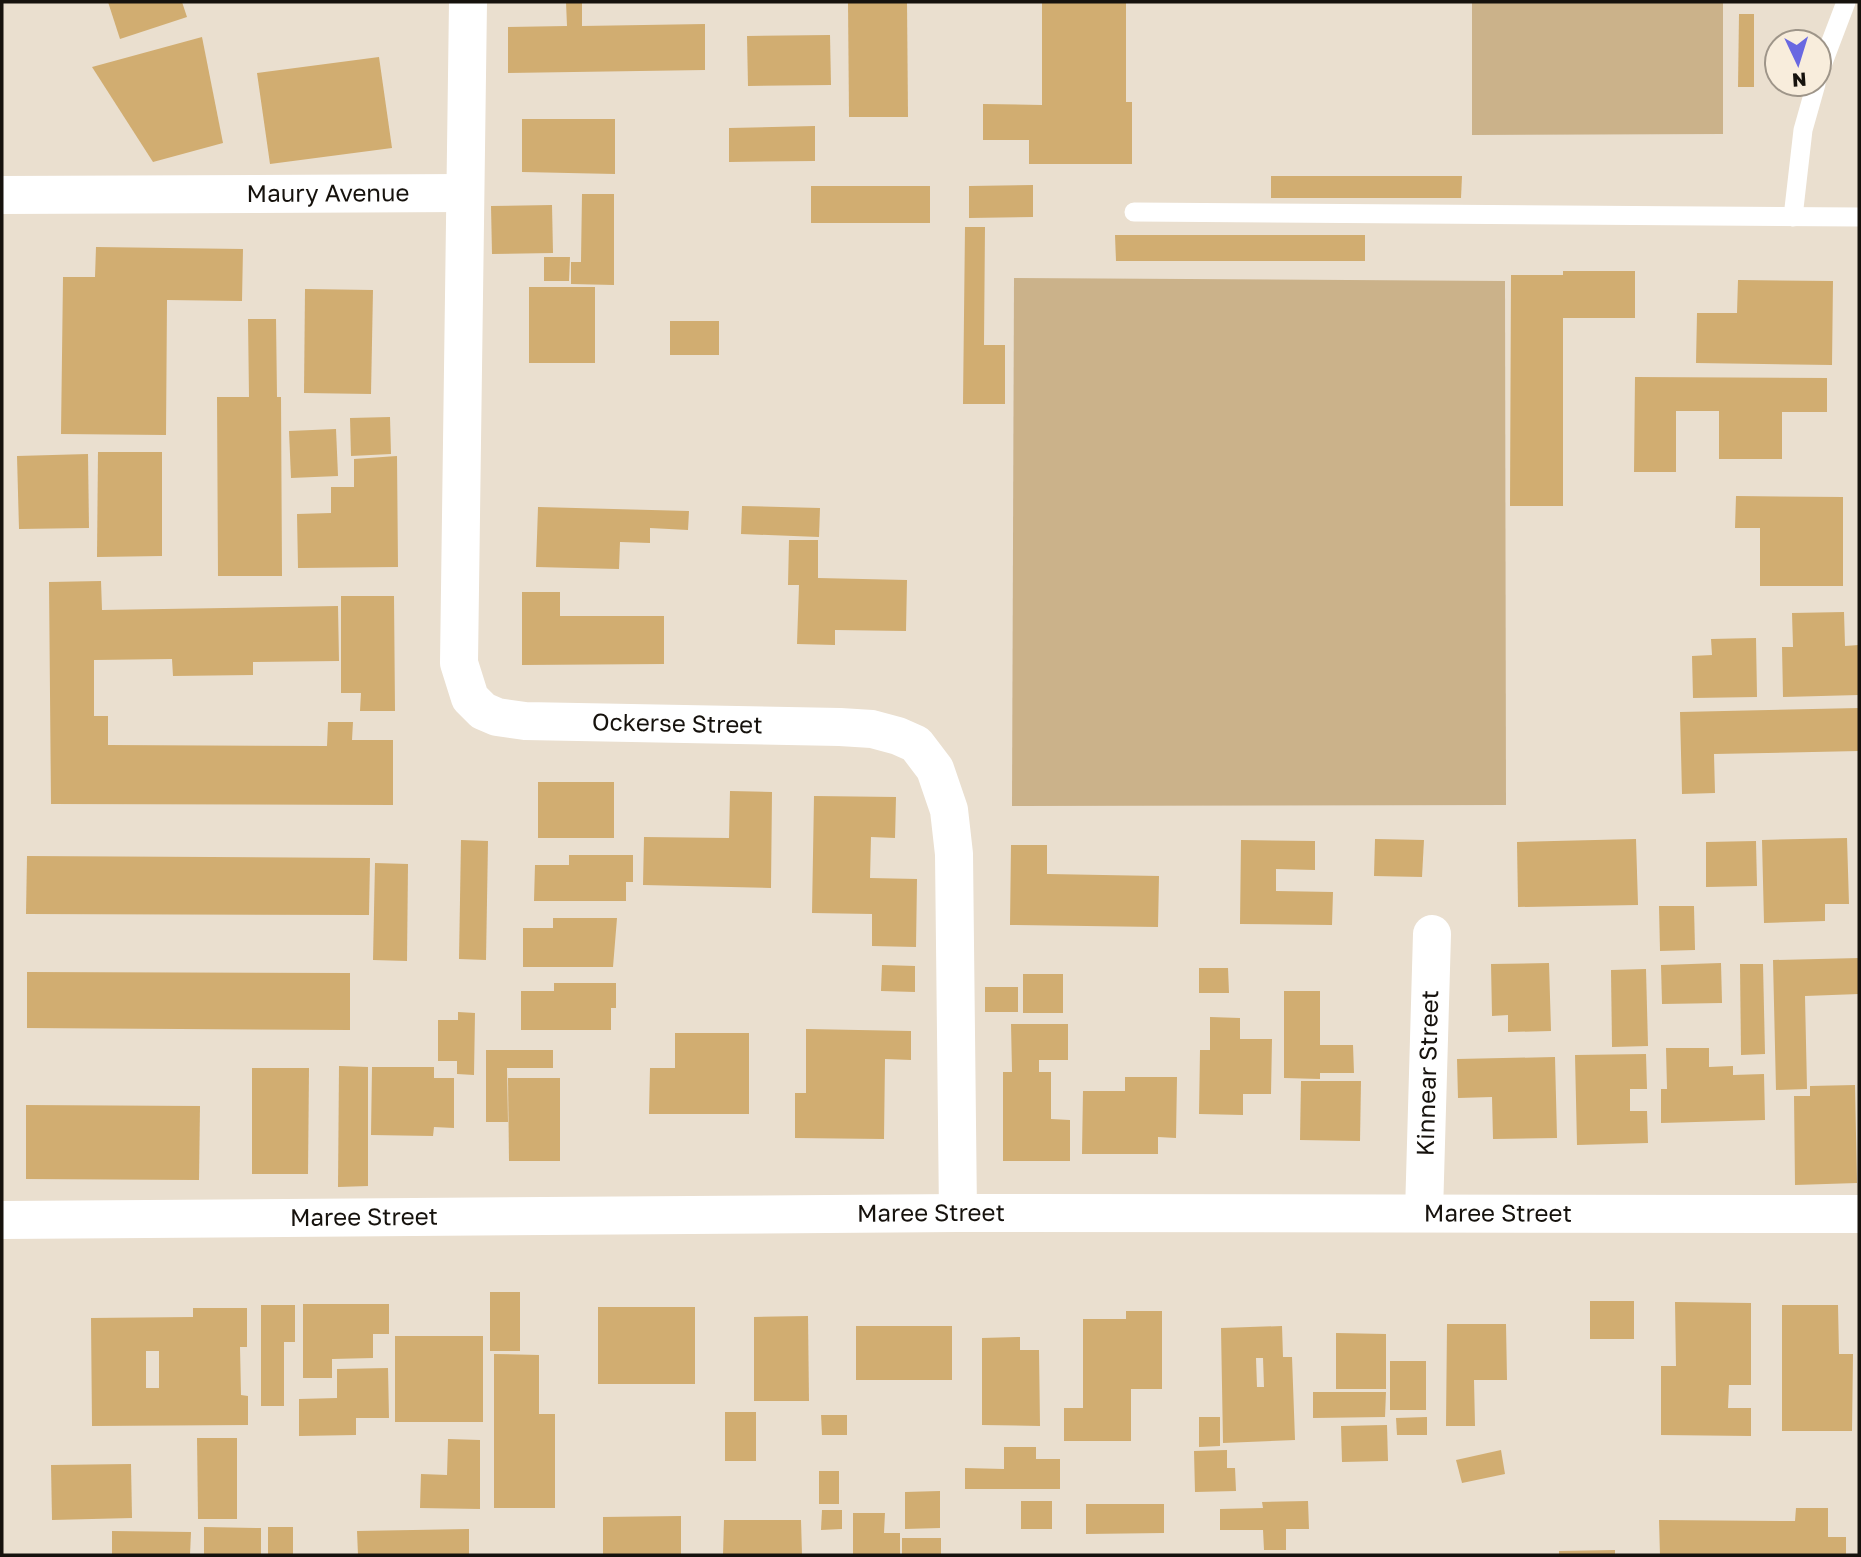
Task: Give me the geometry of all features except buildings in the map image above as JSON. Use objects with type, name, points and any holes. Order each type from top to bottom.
[{"type":"street","points":[[464,193],[468,2]]},
{"type":"street","name":"Maury Avenue","points":[[2,195],[464,193]]},
{"type":"street","name":"Ockerse Street","points":[[464,193],[459,663],[470,698],[483,711],[497,717],[525,721],[702,722],[872,729],[916,744],[934,769],[949,810],[954,854],[958,1213]]},
{"type":"street","name":"Kinnear Street","points":[[1424,1213],[1432,934]]},
{"type":"street","name":"Maree Street","points":[[2,1220],[958,1213],[1859,1214]]},
{"type":"lane","points":[[1833,36],[1846,2]]},
{"type":"lane","points":[[1793,217],[1803,130],[1812,98]]},
{"type":"lane","points":[[1134,212],[1859,217]]},
{"type":"shaded area","points":[[1472,2],[1723,2],[1723,134],[1472,135]]},
{"type":"shaded area","points":[[1014,278],[1505,281],[1506,805],[1012,806]]}]
